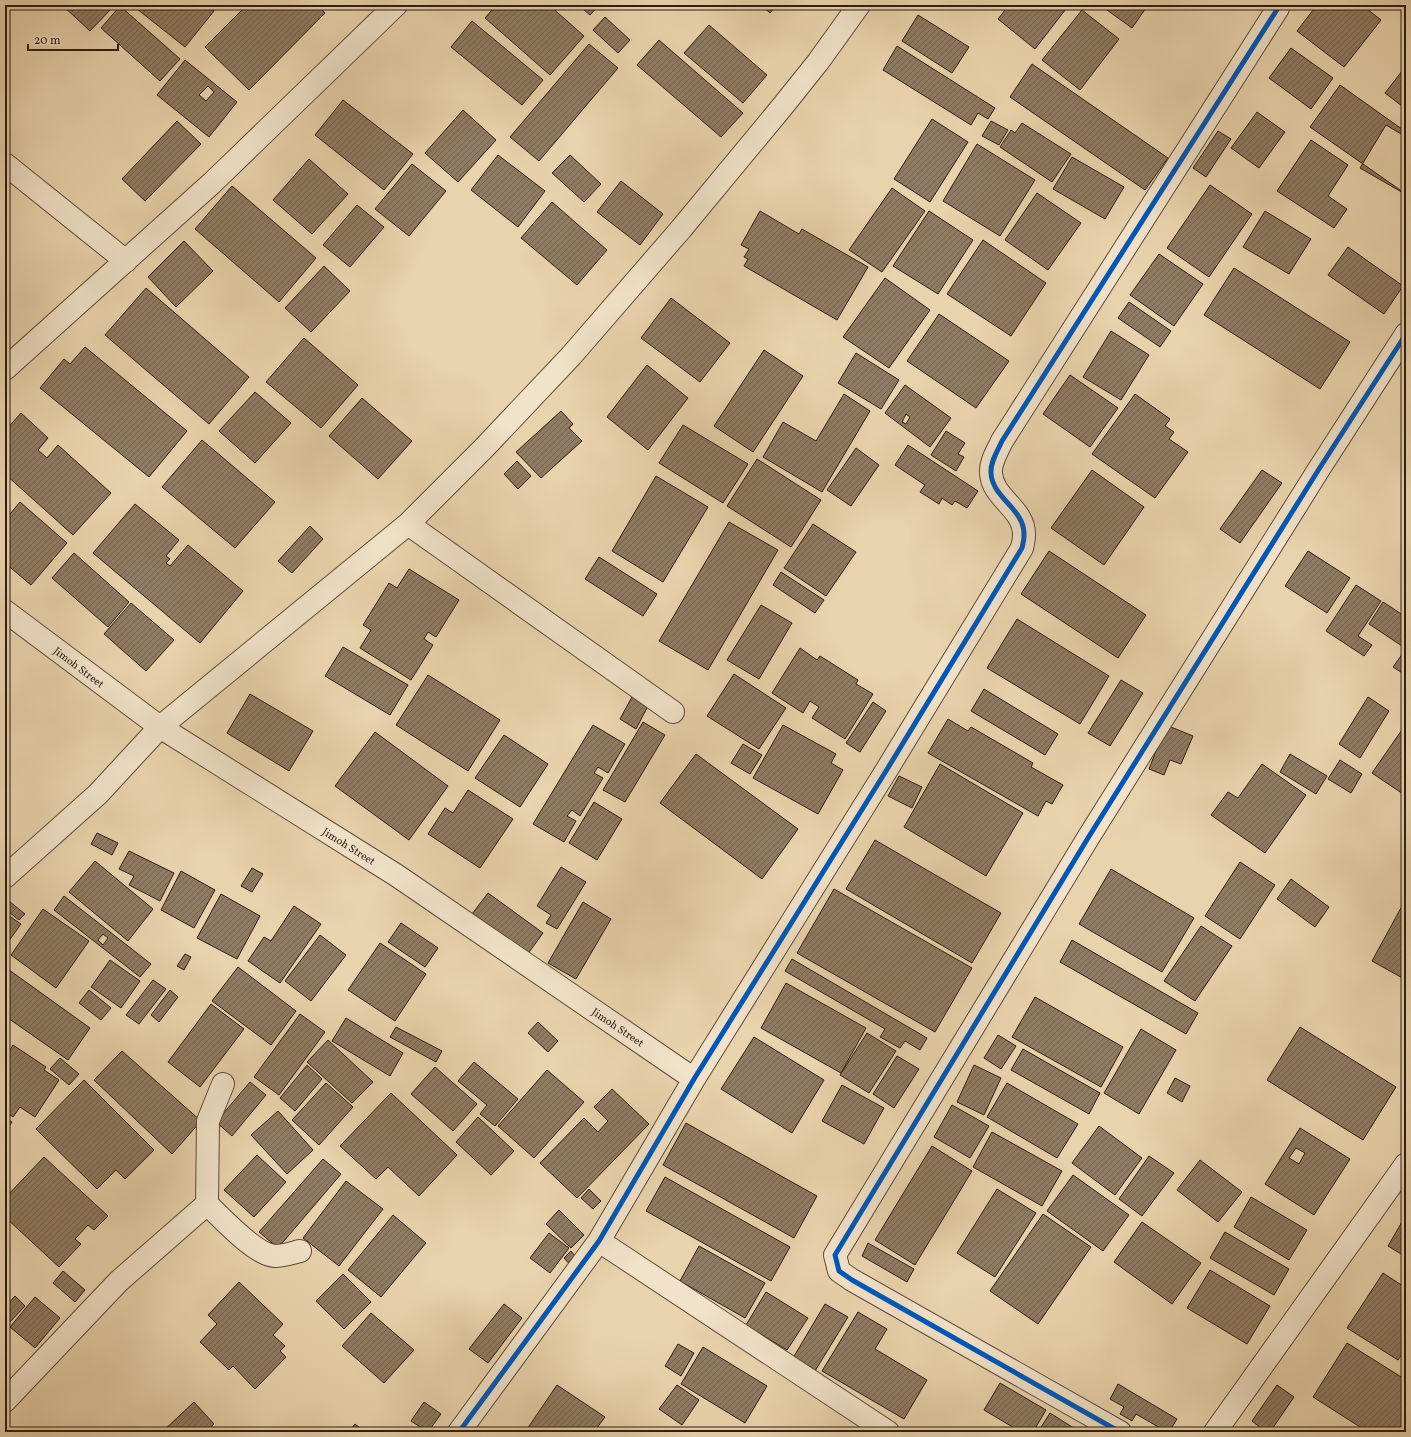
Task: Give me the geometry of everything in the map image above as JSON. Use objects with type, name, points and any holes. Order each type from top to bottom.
[{"type":"street","points":[[5,877],[98,794],[160,727],[408,524],[484,448],[571,356],[681,229],[818,62],[859,5]]},
{"type":"street","points":[[5,369],[126,262],[212,183],[386,8]]},
{"type":"street","points":[[459,1432],[599,1241],[694,1079],[886,771],[1022,548],[1024,535],[1022,524],[1015,510],[1002,497],[992,482],[990,472],[1002,441],[1278,8]]},
{"type":"street","points":[[5,164],[126,262]]},
{"type":"street","points":[[1120,1432],[852,1280],[839,1271],[835,1255],[1093,832],[1319,470],[1406,334]]},
{"type":"street","points":[[408,524],[673,712]]},
{"type":"street","name":"Jimoh Street","points":[[5,611],[160,727],[396,875],[694,1079]]},
{"type":"street","points":[[223,1084],[208,1121],[207,1204],[250,1244],[266,1254],[276,1256],[300,1251]]},
{"type":"street","points":[[1215,1432],[1406,1164]]},
{"type":"street","points":[[5,1401],[119,1281],[207,1204]]},
{"type":"street","points":[[599,1241],[888,1432]]},
{"type":"building","points":[[62,5],[109,5],[112,8],[90,31]]},
{"type":"building","points":[[132,5],[206,5],[214,11],[185,47]]},
{"type":"building","points":[[247,5],[317,5],[325,13],[249,90],[205,47]]},
{"type":"building","points":[[496,5],[549,5],[584,36],[550,75],[485,18]]},
{"type":"building","points":[[578,5],[599,5],[590,15]]},
{"type":"building","points":[[761,5],[777,5],[770,13]]},
{"type":"building","points":[[1009,5],[1069,5],[1035,49],[998,19]]},
{"type":"building","points":[[1100,5],[1148,5],[1132,28]]},
{"type":"building","points":[[1317,5],[1362,5],[1381,20],[1344,67],[1297,31]]},
{"type":"building","points":[[120,6],[180,59],[160,81],[101,28]]},
{"type":"building","points":[[1082,10],[1119,39],[1080,90],[1042,60]]},
{"type":"building","points":[[918,15],[969,47],[952,73],[902,41]]},
{"type":"building","points":[[605,17],[630,40],[618,53],[593,30]]},
{"type":"building","points":[[472,21],[543,80],[522,105],[451,47]]},
{"type":"building","points":[[709,25],[767,75],[743,103],[684,53]]},
{"type":"building","points":[[659,40],[743,113],[721,137],[637,65]]},
{"type":"building","points":[[589,44],[618,68],[539,161],[510,137]]},
{"type":"building","points":[[897,46],[995,108],[988,119],[978,113],[971,125],[883,70]]},
{"type":"building","points":[[1291,48],[1333,78],[1311,109],[1269,78]]},
{"type":"building","points":[[185,60],[237,102],[209,137],[157,95]],"holes":[[[208,86],[214,92],[206,101],[199,95]]]},
{"type":"building","points":[[1032,64],[1168,158],[1145,190],[1010,97]]},
{"type":"building","points":[[1406,66],[1406,109],[1385,93]]},
{"type":"building","points":[[1340,85],[1406,132],[1406,194],[1310,127]]},
{"type":"building","points":[[343,100],[413,154],[384,190],[315,135]]},
{"type":"building","points":[[463,110],[496,140],[458,182],[425,153]]},
{"type":"building","points":[[1257,112],[1285,132],[1259,168],[1231,148]]},
{"type":"building","points":[[932,119],[968,142],[930,202],[894,179]]},
{"type":"building","points":[[177,121],[201,144],[145,201],[122,179]]},
{"type":"building","points":[[991,121],[1008,130],[999,145],[982,136]]},
{"type":"building","points":[[1022,123],[1071,154],[1052,182],[1000,147],[1011,130],[1015,133]]},
{"type":"building","points":[[1386,125],[1406,137],[1405,194],[1360,168]]},
{"type":"building","points":[[1218,131],[1231,139],[1206,177],[1193,168]]},
{"type":"building","points":[[1311,140],[1348,165],[1328,196],[1347,209],[1334,228],[1277,191]]},
{"type":"building","points":[[977,144],[1035,180],[1000,236],[943,201]]},
{"type":"building","points":[[498,155],[545,191],[518,227],[471,190]]},
{"type":"building","points":[[570,155],[601,184],[584,202],[552,173]]},
{"type":"building","points":[[1072,157],[1124,187],[1105,219],[1053,189]]},
{"type":"building","points":[[309,159],[348,194],[312,234],[273,200]]},
{"type":"building","points":[[412,164],[446,191],[409,236],[375,209]]},
{"type":"building","points":[[621,181],[663,214],[640,245],[597,212]]},
{"type":"building","points":[[1210,185],[1252,214],[1209,277],[1167,248]]},
{"type":"building","points":[[232,186],[316,258],[279,302],[195,229]]},
{"type":"building","points":[[892,188],[925,211],[882,272],[849,250]]},
{"type":"building","points":[[1037,193],[1081,223],[1048,270],[1005,240]]},
{"type":"building","points":[[552,202],[607,250],[577,285],[521,238]]},
{"type":"building","points":[[357,205],[384,227],[350,267],[323,245]]},
{"type":"building","points":[[760,211],[799,234],[802,229],[868,267],[837,320],[744,266],[748,259],[744,257],[749,249],[741,245]]},
{"type":"building","points":[[929,211],[973,240],[938,294],[893,266]]},
{"type":"building","points":[[1265,211],[1311,239],[1289,274],[1243,247]]},
{"type":"building","points":[[983,240],[1046,283],[1011,336],[947,294]]},
{"type":"building","points":[[184,241],[213,271],[176,307],[148,277]]},
{"type":"building","points":[[1348,247],[1403,286],[1384,314],[1328,275]]},
{"type":"building","points":[[1159,254],[1203,284],[1174,326],[1130,295]]},
{"type":"building","points":[[324,266],[350,291],[311,332],[285,308]]},
{"type":"building","points":[[1234,268],[1350,342],[1320,389],[1204,315]]},
{"type":"building","points":[[885,278],[930,310],[889,368],[843,337]]},
{"type":"building","points":[[146,288],[249,377],[209,424],[105,335]]},
{"type":"building","points":[[671,298],[730,343],[700,382],[641,338]]},
{"type":"building","points":[[1129,302],[1171,331],[1160,347],[1118,318]]},
{"type":"building","points":[[939,314],[1009,361],[976,408],[907,361]]},
{"type":"building","points":[[1111,331],[1149,355],[1121,400],[1083,377]]},
{"type":"building","points":[[304,338],[358,385],[321,428],[266,382]]},
{"type":"building","points":[[85,347],[187,431],[149,477],[40,388],[64,359],[70,364]]},
{"type":"building","points":[[764,350],[803,376],[753,452],[714,426]]},
{"type":"building","points":[[856,353],[899,380],[881,409],[838,383]]},
{"type":"building","points":[[647,365],[688,398],[648,450],[607,417]]},
{"type":"building","points":[[1070,375],[1118,408],[1090,447],[1043,414]]},
{"type":"building","points":[[905,385],[951,418],[930,447],[885,413]],"holes":[[[906,414],[910,417],[906,424],[902,422]]]},
{"type":"building","points":[[255,392],[291,423],[255,463],[219,431]]},
{"type":"building","points":[[844,394],[870,411],[822,492],[763,457],[783,422],[816,441]]},
{"type":"building","points":[[1135,394],[1170,419],[1165,426],[1174,432],[1169,439],[1188,452],[1155,498],[1092,454]]},
{"type":"building","points":[[362,398],[412,441],[378,479],[329,436]]},
{"type":"building","points":[[561,411],[573,424],[569,428],[582,441],[541,478],[516,452]]},
{"type":"building","points":[[21,413],[48,438],[38,450],[47,458],[58,445],[111,493],[73,535],[5,474],[5,431]]},
{"type":"building","points":[[683,425],[748,464],[723,503],[659,463]]},
{"type":"building","points":[[946,431],[965,443],[958,454],[964,457],[956,471],[931,455]]},
{"type":"building","points":[[202,440],[275,502],[235,548],[162,487]]},
{"type":"building","points":[[908,445],[978,491],[967,508],[955,501],[952,505],[942,498],[939,504],[920,492],[925,485],[895,465]]},
{"type":"building","points":[[856,448],[879,465],[851,506],[827,490]]},
{"type":"building","points":[[757,459],[821,500],[791,547],[727,506]]},
{"type":"building","points":[[517,461],[531,476],[518,489],[504,474]]},
{"type":"building","points":[[1092,470],[1144,507],[1104,565],[1051,528]]},
{"type":"building","points":[[1262,470],[1282,483],[1240,543],[1220,529]]},
{"type":"building","points":[[656,476],[708,507],[663,582],[612,551]]},
{"type":"building","points":[[20,502],[67,543],[31,585],[5,563],[5,520]]},
{"type":"building","points":[[135,504],[179,540],[166,556],[170,559],[166,563],[170,566],[188,545],[243,591],[200,643],[93,553]]},
{"type":"building","points":[[729,522],[778,550],[708,670],[659,641]]},
{"type":"building","points":[[813,524],[856,552],[826,596],[784,568]]},
{"type":"building","points":[[310,526],[323,539],[292,573],[278,561]]},
{"type":"building","points":[[1049,551],[1146,615],[1118,658],[1021,594]]},
{"type":"building","points":[[1308,551],[1350,578],[1327,613],[1285,586]]},
{"type":"building","points":[[74,553],[129,602],[108,627],[52,578]]},
{"type":"building","points":[[599,557],[657,594],[643,616],[585,579]]},
{"type":"building","points":[[409,569],[459,600],[436,637],[428,632],[424,639],[433,645],[411,680],[360,648],[371,630],[363,625],[389,583],[397,588]]},
{"type":"building","points":[[781,572],[824,600],[815,613],[773,585]]},
{"type":"building","points":[[1356,585],[1381,601],[1358,636],[1372,645],[1364,656],[1326,631]]},
{"type":"building","points":[[1383,602],[1406,617],[1406,640],[1402,646],[1369,624]]},
{"type":"building","points":[[131,603],[174,640],[146,671],[104,634]]},
{"type":"building","points":[[761,605],[792,623],[759,679],[727,660]]},
{"type":"building","points":[[1017,619],[1109,676],[1080,724],[987,668]]},
{"type":"building","points":[[343,647],[408,685],[390,715],[325,676]]},
{"type":"building","points":[[800,648],[817,660],[820,656],[858,680],[856,684],[873,694],[845,739],[812,718],[819,707],[810,701],[803,713],[772,693]]},
{"type":"building","points":[[1406,649],[1406,671],[1404,674],[1393,667]]},
{"type":"building","points":[[734,674],[786,708],[759,749],[707,716]]},
{"type":"building","points":[[428,675],[500,720],[468,771],[396,725]]},
{"type":"building","points":[[1121,680],[1143,693],[1110,746],[1088,733]]},
{"type":"building","points":[[984,689],[1058,734],[1045,755],[971,711]]},
{"type":"building","points":[[250,694],[313,731],[289,771],[227,733]]},
{"type":"building","points":[[633,695],[649,704],[636,729],[620,719]]},
{"type":"building","points":[[1368,697],[1389,711],[1360,758],[1339,744]]},
{"type":"building","points":[[873,702],[886,711],[860,752],[846,743]]},
{"type":"building","points":[[948,719],[968,731],[971,727],[1033,763],[1031,767],[1063,785],[1052,804],[1046,801],[1038,816],[928,753]]},
{"type":"building","points":[[643,722],[665,735],[625,802],[603,790]]},
{"type":"building","points":[[1406,724],[1406,796],[1372,773]]},
{"type":"building","points":[[593,725],[625,744],[608,773],[598,767],[594,773],[603,778],[580,816],[572,810],[567,816],[576,821],[564,842],[533,824]]},
{"type":"building","points":[[783,725],[836,754],[831,763],[843,770],[818,814],[753,778]]},
{"type":"building","points":[[1166,725],[1193,736],[1181,764],[1170,760],[1164,775],[1149,769]]},
{"type":"building","points":[[375,732],[448,786],[409,840],[335,786]]},
{"type":"building","points":[[504,735],[548,764],[520,807],[475,778]]},
{"type":"building","points":[[743,744],[762,755],[750,774],[731,763]]},
{"type":"building","points":[[696,754],[798,829],[762,879],[660,803]]},
{"type":"building","points":[[1290,754],[1327,776],[1316,794],[1280,772]]},
{"type":"building","points":[[1340,760],[1362,774],[1351,793],[1328,779]]},
{"type":"building","points":[[940,764],[1023,813],[986,876],[904,827]]},
{"type":"building","points":[[1262,764],[1306,795],[1265,853],[1211,815],[1228,792],[1238,798]]},
{"type":"building","points":[[899,776],[922,787],[912,808],[888,796]]},
{"type":"building","points":[[468,790],[513,819],[480,868],[428,834],[445,808],[453,813]]},
{"type":"building","points":[[594,802],[622,819],[597,860],[569,843]]},
{"type":"building","points":[[97,833],[118,843],[112,855],[91,844]]},
{"type":"building","points":[[875,840],[1001,913],[972,963],[846,889]]},
{"type":"building","points":[[129,851],[174,873],[160,901],[129,885],[134,876],[119,869]]},
{"type":"building","points":[[95,861],[153,909],[128,941],[69,892]]},
{"type":"building","points":[[1240,862],[1275,885],[1240,939],[1205,916]]},
{"type":"building","points":[[561,867],[586,882],[557,929],[546,923],[551,915],[537,906]]},
{"type":"building","points":[[252,868],[263,874],[252,892],[241,886]]},
{"type":"building","points":[[1111,869],[1194,918],[1162,972],[1079,924]]},
{"type":"building","points":[[181,871],[215,890],[194,928],[161,910]]},
{"type":"building","points":[[1291,879],[1329,907],[1315,927],[1277,899]]},
{"type":"building","points":[[834,889],[972,968],[935,1032],[797,953]]},
{"type":"building","points":[[488,893],[543,933],[527,955],[472,914]]},
{"type":"building","points":[[221,894],[260,916],[237,959],[197,938]]},
{"type":"building","points":[[64,896],[151,964],[140,977],[54,910]],"holes":[[[103,934],[108,938],[103,945],[98,940]]]},
{"type":"building","points":[[9,901],[25,914],[19,920],[5,909],[5,906]]},
{"type":"building","points":[[583,902],[611,919],[576,979],[548,963]]},
{"type":"building","points":[[294,906],[321,924],[280,983],[248,961],[264,937],[271,941]]},
{"type":"building","points":[[1402,906],[1406,909],[1406,980],[1372,961]]},
{"type":"building","points":[[43,909],[89,941],[56,988],[11,955]]},
{"type":"building","points":[[5,913],[21,924],[6,945],[5,944]]},
{"type":"building","points":[[401,923],[438,948],[425,967],[388,942]]},
{"type":"building","points":[[1201,926],[1232,946],[1195,1001],[1164,981]]},
{"type":"building","points":[[320,935],[346,955],[311,1001],[285,981]]},
{"type":"building","points":[[1072,940],[1198,1013],[1186,1034],[1060,962]]},
{"type":"building","points":[[380,943],[426,974],[395,1021],[348,990]]},
{"type":"building","points":[[185,954],[191,957],[184,970],[177,966]]},
{"type":"building","points":[[792,959],[927,1038],[920,1050],[905,1041],[900,1048],[880,1037],[885,1029],[785,971]]},
{"type":"building","points":[[110,960],[140,981],[121,1008],[91,987]]},
{"type":"building","points":[[5,967],[90,1028],[68,1060],[5,1016]]},
{"type":"building","points":[[238,967],[296,1011],[271,1045],[212,1001]]},
{"type":"building","points":[[153,980],[166,989],[139,1024],[126,1015]]},
{"type":"building","points":[[786,983],[866,1028],[841,1073],[761,1028]]},
{"type":"building","points":[[89,990],[111,1008],[101,1020],[79,1003]]},
{"type":"building","points":[[170,990],[178,997],[159,1022],[151,1015]]},
{"type":"building","points":[[1035,997],[1123,1047],[1101,1087],[1012,1037]]},
{"type":"building","points":[[211,1004],[244,1029],[200,1087],[168,1062]]},
{"type":"building","points":[[300,1014],[325,1032],[279,1095],[254,1077]]},
{"type":"building","points":[[346,1018],[403,1053],[390,1076],[332,1041]]},
{"type":"building","points":[[538,1022],[558,1041],[548,1052],[528,1033]]},
{"type":"building","points":[[396,1027],[442,1051],[436,1062],[390,1037]]},
{"type":"building","points":[[1300,1027],[1396,1087],[1363,1140],[1267,1080]]},
{"type":"building","points":[[1141,1029],[1176,1050],[1139,1114],[1104,1093]]},
{"type":"building","points":[[867,1033],[896,1051],[869,1093],[840,1075]]},
{"type":"building","points":[[998,1035],[1016,1046],[1001,1069],[984,1058]]},
{"type":"building","points":[[754,1037],[824,1080],[792,1133],[721,1089]]},
{"type":"building","points":[[328,1040],[373,1082],[352,1103],[307,1062]]},
{"type":"building","points":[[13,1045],[46,1067],[44,1070],[59,1080],[35,1117],[20,1107],[13,1117],[5,1111],[5,1058]]},
{"type":"building","points":[[1023,1049],[1100,1093],[1089,1114],[1011,1070]]},
{"type":"building","points":[[122,1051],[201,1121],[172,1154],[94,1080]]},
{"type":"building","points":[[897,1056],[919,1069],[894,1108],[873,1094]]},
{"type":"building","points":[[60,1058],[79,1074],[69,1085],[50,1069]]},
{"type":"building","points":[[474,1062],[518,1099],[495,1126],[480,1114],[487,1105],[458,1081]]},
{"type":"building","points":[[307,1065],[322,1079],[295,1111],[280,1098]]},
{"type":"building","points":[[974,1065],[1001,1078],[984,1115],[957,1102]]},
{"type":"building","points":[[435,1067],[477,1104],[453,1131],[411,1094]]},
{"type":"building","points":[[547,1070],[584,1102],[534,1158],[498,1126]]},
{"type":"building","points":[[1175,1078],[1190,1086],[1182,1102],[1167,1093]]},
{"type":"building","points":[[84,1080],[154,1150],[125,1179],[116,1170],[97,1189],[36,1129]]},
{"type":"building","points":[[250,1082],[266,1095],[232,1136],[216,1122]]},
{"type":"building","points":[[326,1083],[353,1107],[319,1145],[292,1120]]},
{"type":"building","points":[[1007,1083],[1078,1124],[1057,1158],[987,1117]]},
{"type":"building","points":[[842,1085],[884,1108],[864,1144],[822,1121]]},
{"type":"building","points":[[612,1089],[649,1124],[577,1198],[540,1163],[584,1118],[598,1132],[608,1121],[594,1107]]},
{"type":"building","points":[[391,1093],[457,1155],[419,1196],[388,1167],[376,1179],[340,1146]]},
{"type":"building","points":[[952,1105],[989,1126],[970,1158],[934,1137]]},
{"type":"building","points":[[278,1111],[313,1150],[287,1174],[251,1135]]},
{"type":"building","points":[[478,1117],[514,1151],[491,1175],[456,1142]]},
{"type":"building","points":[[5,1118],[12,1122],[5,1133]]},
{"type":"building","points":[[686,1123],[817,1196],[794,1238],[663,1165]]},
{"type":"building","points":[[1099,1126],[1142,1158],[1115,1195],[1072,1163]]},
{"type":"building","points":[[1300,1128],[1350,1159],[1314,1215],[1265,1184]],"holes":[[[1296,1148],[1305,1153],[1299,1164],[1289,1158]]]},
{"type":"building","points":[[992,1132],[1062,1171],[1042,1206],[973,1167]]},
{"type":"building","points":[[932,1146],[972,1171],[915,1265],[875,1240]]},
{"type":"building","points":[[257,1155],[286,1182],[254,1217],[224,1190]]},
{"type":"building","points":[[1149,1156],[1174,1173],[1142,1216],[1119,1199]]},
{"type":"building","points":[[44,1157],[108,1216],[94,1230],[88,1225],[75,1239],[81,1244],[59,1267],[5,1217],[5,1198]]},
{"type":"building","points":[[323,1159],[341,1174],[278,1248],[259,1232]]},
{"type":"building","points":[[1200,1160],[1242,1192],[1218,1222],[1177,1190]]},
{"type":"building","points":[[1073,1175],[1129,1215],[1103,1251],[1047,1211]]},
{"type":"building","points":[[665,1177],[790,1247],[771,1281],[646,1211]]},
{"type":"building","points":[[346,1181],[383,1209],[339,1266],[303,1238]]},
{"type":"building","points":[[589,1189],[601,1201],[593,1209],[581,1198]]},
{"type":"building","points":[[997,1189],[1036,1213],[995,1277],[957,1253]]},
{"type":"building","points":[[1251,1197],[1307,1230],[1289,1260],[1234,1227]]},
{"type":"building","points":[[559,1210],[584,1235],[571,1248],[546,1224]]},
{"type":"building","points":[[1043,1214],[1091,1247],[1038,1324],[990,1291]]},
{"type":"building","points":[[393,1215],[426,1243],[381,1297],[348,1270]]},
{"type":"building","points":[[1406,1215],[1406,1257],[1388,1246]]},
{"type":"building","points":[[1142,1222],[1201,1263],[1172,1304],[1114,1262]]},
{"type":"building","points":[[1225,1232],[1289,1269],[1274,1295],[1210,1258]]},
{"type":"building","points":[[549,1233],[569,1248],[550,1273],[530,1258]]},
{"type":"building","points":[[868,1243],[914,1269],[907,1282],[862,1256]]},
{"type":"building","points":[[699,1246],[765,1283],[745,1318],[680,1281]]},
{"type":"building","points":[[571,1251],[579,1261],[572,1267],[564,1258]]},
{"type":"building","points":[[1210,1270],[1270,1306],[1247,1344],[1187,1308]]},
{"type":"building","points":[[63,1271],[85,1290],[75,1302],[53,1283]]},
{"type":"building","points":[[1383,1273],[1406,1288],[1406,1348],[1398,1360],[1347,1328]]},
{"type":"building","points":[[343,1274],[371,1302],[344,1329],[316,1301]]},
{"type":"building","points":[[239,1282],[283,1324],[273,1335],[285,1346],[280,1351],[286,1357],[255,1389],[233,1366],[229,1370],[200,1342],[217,1324],[208,1315]]},
{"type":"building","points":[[766,1292],[808,1318],[787,1350],[746,1325]]},
{"type":"building","points":[[15,1296],[25,1306],[8,1324],[5,1321],[5,1307]]},
{"type":"building","points":[[35,1297],[60,1318],[35,1348],[10,1327]]},
{"type":"building","points":[[504,1304],[522,1318],[488,1363],[469,1349]]},
{"type":"building","points":[[825,1304],[848,1317],[815,1371],[793,1358]]},
{"type":"building","points":[[858,1312],[887,1329],[875,1349],[927,1380],[904,1419],[822,1371]]},
{"type":"building","points":[[371,1313],[414,1350],[384,1383],[342,1346]]},
{"type":"building","points":[[1347,1343],[1406,1380],[1406,1432],[1368,1432],[1313,1397]]},
{"type":"building","points":[[678,1344],[694,1353],[681,1376],[665,1366]]},
{"type":"building","points":[[703,1347],[767,1386],[745,1423],[681,1384]]},
{"type":"building","points":[[1000,1383],[1046,1410],[1033,1432],[1021,1432],[984,1410]]},
{"type":"building","points":[[1118,1384],[1177,1419],[1169,1432],[1136,1414],[1132,1421],[1120,1414],[1124,1407],[1110,1399]]},
{"type":"building","points":[[557,1385],[605,1417],[594,1432],[525,1432]]},
{"type":"building","points":[[677,1385],[699,1400],[682,1425],[659,1409]]},
{"type":"building","points":[[1277,1385],[1294,1397],[1270,1432],[1266,1432],[1252,1421]]},
{"type":"building","points":[[194,1402],[214,1424],[205,1432],[162,1432]]},
{"type":"building","points":[[424,1402],[441,1414],[428,1432],[411,1421]]},
{"type":"building","points":[[1050,1413],[1080,1432],[1038,1432]]},
{"type":"building","points":[[355,1424],[365,1432],[348,1432]]},
{"type":"cycle path","points":[[459,1432],[599,1241],[694,1079],[886,771],[1022,548],[1024,535],[1023,526],[1019,518],[1002,497],[993,482],[991,469],[996,452],[1278,8]]},
{"type":"cycle path","points":[[1120,1432],[852,1280],[839,1271],[835,1255],[1088,838],[1319,469],[1406,334]]}]
